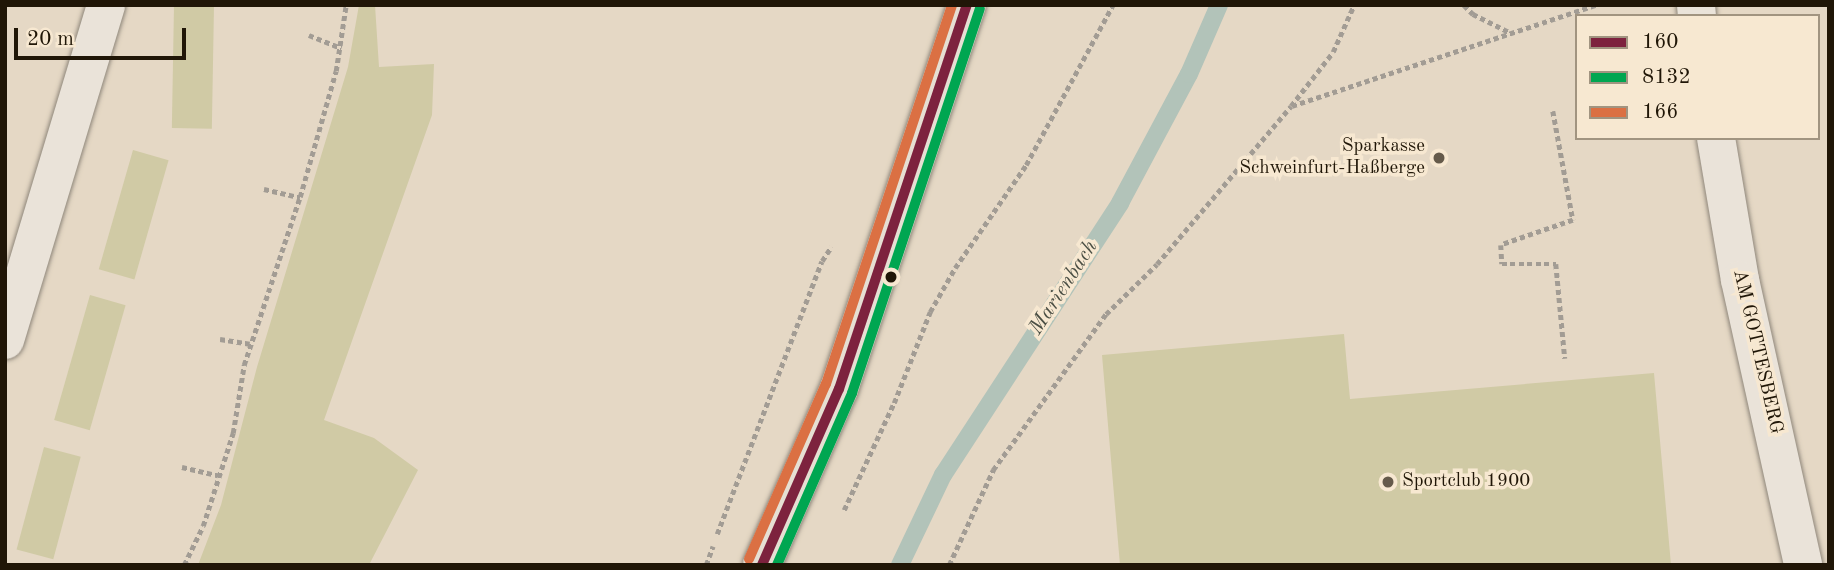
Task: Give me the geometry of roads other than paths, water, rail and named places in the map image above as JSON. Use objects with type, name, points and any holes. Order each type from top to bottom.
[{"type":"main road","points":[[762,565],[839,389],[967,5]]},
{"type":"street","points":[[6,332],[106,5]]},
{"type":"street","name":"AM GOTTESBERG","points":[[1716,140],[1740,280],[1803,565]]},
{"type":"waterway","name":"Marienbach","points":[[900,565],[943,475],[1120,203],[1189,74],[1219,5]]},
{"type":"place","name":"Sparkasse Schweinfurt-Haßberge","points":[[1439,158]]},
{"type":"place","name":"Sportclub 1900","points":[[1388,482]]}]
